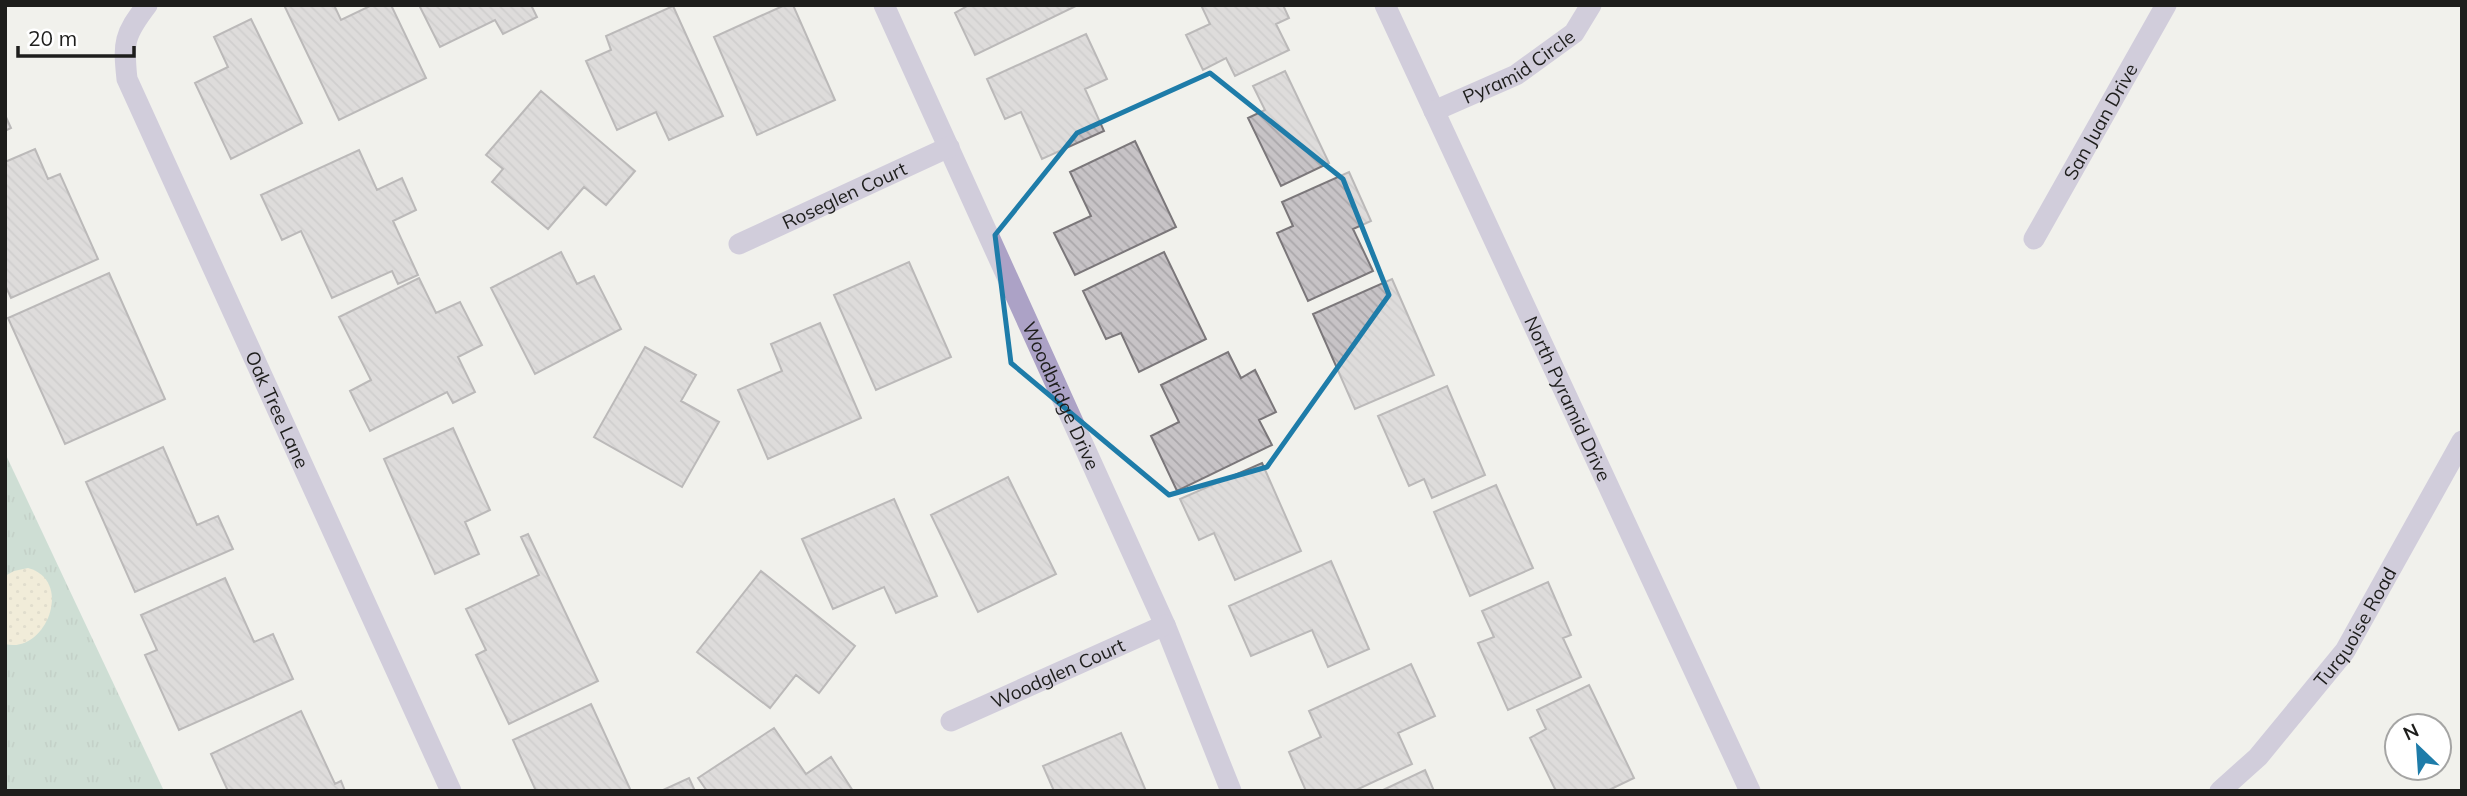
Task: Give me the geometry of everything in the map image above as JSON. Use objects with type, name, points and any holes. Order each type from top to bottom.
[{"type":"street","name":"Oak Tree Lane","points":[[147,5],[132,25],[123,48],[127,79],[451,791]]},
{"type":"street","name":"Woodbridge Drive","points":[[884,5],[1165,625],[1231,791]]},
{"type":"street","name":"North Pyramid Drive","points":[[1385,5],[1750,791]]},
{"type":"street","name":"Pyramid Circle","points":[[1434,111],[1516,75],[1574,33],[1591,5]]},
{"type":"street","name":"San Juan Drive","points":[[2034,239],[2166,5]]},
{"type":"street","name":"Roseglen Court","points":[[739,244],[949,147]]},
{"type":"street","name":"Turquoise Road","points":[[2220,791],[2258,757],[2345,651],[2462,441]]},
{"type":"street","name":"Woodglen Court","points":[[951,721],[1165,625]]},
{"type":"highlighted area","points":[[1210,73],[1343,179],[1389,295],[1267,467],[1169,495],[1011,363],[995,235],[1077,133]]},
{"type":"green space","points":[[5,453],[164,791],[5,791]]},
{"type":"sand","points":[[28,568],[42,575],[50,587],[52,601],[49,615],[32,639],[19,644],[5,644],[5,576]]},
{"type":"building","points":[[284,5],[334,5],[341,20],[372,5],[391,5],[426,78],[339,120]]},
{"type":"building","points":[[419,5],[531,5],[537,17],[503,34],[495,20],[440,47]]},
{"type":"building","points":[[785,5],[793,5],[835,100],[757,135],[714,37]]},
{"type":"building","points":[[969,5],[1076,6],[975,55],[955,13]]},
{"type":"building","points":[[1201,5],[1283,5],[1289,18],[1276,24],[1289,50],[1235,76],[1226,58],[1203,70],[1186,35],[1210,24]]},
{"type":"building","points":[[673,6],[723,116],[669,140],[656,112],[617,130],[586,61],[611,50],[606,36]]},
{"type":"building","points":[[251,19],[302,123],[231,159],[195,83],[228,67],[214,37]]},
{"type":"building","points":[[1086,34],[1107,79],[1085,89],[1104,131],[1042,159],[1021,112],[1005,119],[987,79]]},
{"type":"building","points":[[1285,71],[1329,163],[1281,186],[1248,118],[1265,110],[1253,86]]},
{"type":"building","points":[[541,91],[635,171],[606,205],[584,187],[548,229],[492,182],[503,169],[486,155]]},
{"type":"building","points":[[5,115],[11,128],[5,131]]},
{"type":"building","points":[[1135,141],[1176,227],[1075,275],[1054,233],[1091,216],[1070,172]]},
{"type":"building","points":[[35,149],[48,179],[60,174],[98,259],[11,298],[5,285],[5,162]]},
{"type":"building","points":[[359,150],[377,190],[402,178],[416,210],[393,221],[418,275],[398,284],[392,271],[332,298],[301,231],[282,240],[261,195]]},
{"type":"building","points":[[1349,172],[1371,221],[1353,229],[1373,271],[1308,301],[1277,233],[1293,226],[1282,202]]},
{"type":"building","points":[[561,252],[577,284],[594,276],[621,329],[535,374],[491,288]]},
{"type":"building","points":[[1164,252],[1206,339],[1139,372],[1121,333],[1106,339],[1083,291]]},
{"type":"building","points":[[909,262],[951,357],[876,390],[834,295]]},
{"type":"building","points":[[109,273],[165,399],[65,444],[8,318]]},
{"type":"building","points":[[419,278],[436,313],[460,302],[482,345],[458,357],[475,392],[453,403],[447,392],[370,431],[350,391],[371,380],[339,317]]},
{"type":"building","points":[[1392,279],[1434,375],[1355,409],[1313,314]]},
{"type":"building","points":[[820,323],[861,418],[768,459],[738,390],[782,371],[771,344]]},
{"type":"building","points":[[645,347],[696,375],[681,401],[719,422],[682,487],[594,437]]},
{"type":"building","points":[[1228,352],[1241,378],[1255,370],[1276,412],[1259,420],[1272,445],[1177,491],[1151,436],[1179,422],[1161,385]]},
{"type":"building","points":[[1447,386],[1485,475],[1432,498],[1424,479],[1409,486],[1378,416]]},
{"type":"building","points":[[453,428],[490,510],[465,522],[479,554],[435,574],[384,459]]},
{"type":"building","points":[[163,447],[197,525],[218,516],[233,549],[135,592],[86,482]]},
{"type":"building","points":[[1262,463],[1301,551],[1235,580],[1214,533],[1199,540],[1180,499]]},
{"type":"building","points":[[1008,477],[1056,574],[978,612],[931,515]]},
{"type":"building","points":[[1496,485],[1533,568],[1470,596],[1434,512]]},
{"type":"building","points":[[894,499],[937,596],[896,613],[884,587],[833,609],[802,539]]},
{"type":"building","points":[[528,534],[598,681],[509,724],[476,655],[486,650],[466,609],[539,575],[521,537]]},
{"type":"building","points":[[1331,561],[1369,649],[1328,667],[1312,630],[1251,656],[1229,606]]},
{"type":"building","points":[[761,571],[855,646],[819,693],[796,675],[770,708],[697,652]]},
{"type":"building","points":[[225,578],[254,642],[273,634],[293,679],[179,730],[145,655],[157,650],[141,615]]},
{"type":"building","points":[[1548,582],[1571,635],[1563,638],[1581,677],[1508,710],[1478,643],[1494,637],[1482,611]]},
{"type":"building","points":[[1411,664],[1435,716],[1398,733],[1412,764],[1354,791],[1306,791],[1289,752],[1321,737],[1309,711]]},
{"type":"building","points":[[1589,685],[1634,778],[1607,791],[1556,791],[1530,738],[1546,729],[1537,710]]},
{"type":"building","points":[[591,704],[631,791],[536,791],[513,740]]},
{"type":"building","points":[[301,711],[335,784],[341,781],[345,791],[228,791],[211,754]]},
{"type":"building","points":[[774,728],[806,774],[831,757],[853,791],[707,791],[698,778]]},
{"type":"building","points":[[1121,733],[1146,791],[1054,791],[1043,766]]},
{"type":"building","points":[[1425,770],[1434,791],[1381,791]]},
{"type":"building","points":[[689,778],[695,791],[661,791]]}]
